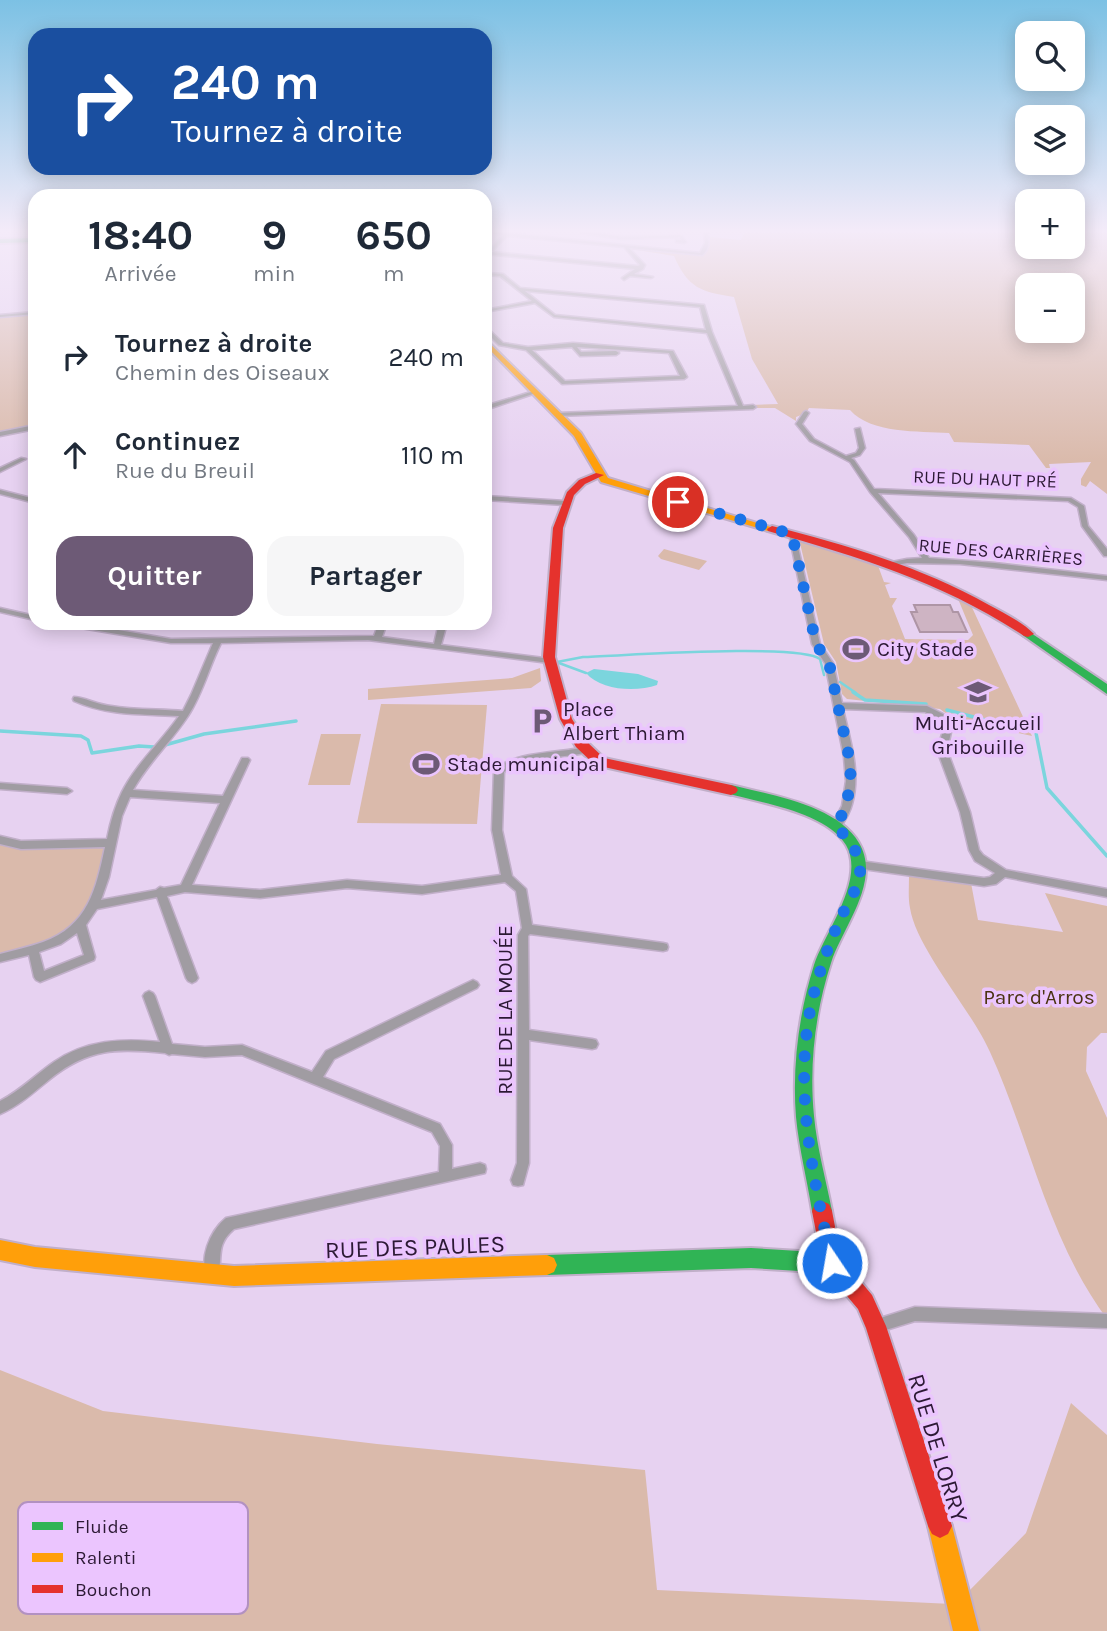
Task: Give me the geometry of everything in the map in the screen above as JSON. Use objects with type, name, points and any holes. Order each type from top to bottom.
[{"type":"street","points":[[544,309],[554,316],[709,332]]},
{"type":"street","points":[[703,309],[709,332],[741,407]]},
{"type":"street","points":[[0,315],[28,313]]},
{"type":"street","points":[[492,334],[501,344],[528,349],[562,344],[671,352],[684,378],[564,383],[528,349]]},
{"type":"street","points":[[492,348],[578,435],[599,475],[621,487],[895,564],[992,608],[1107,690]]},
{"type":"street","points":[[492,406],[536,393]]},
{"type":"street","points":[[558,415],[753,407]]},
{"type":"street","points":[[806,413],[799,424],[803,432],[812,440],[848,457],[872,491],[912,536],[926,559]]},
{"type":"street","points":[[848,457],[858,454],[862,448],[858,429]]},
{"type":"street","points":[[0,434],[28,430]]},
{"type":"street","points":[[0,470],[23,459]]},
{"type":"street","points":[[599,475],[584,481],[565,503],[557,533],[549,661],[571,727],[586,750],[600,762],[611,765],[773,800],[836,827],[847,836],[860,865],[860,876],[821,966],[806,1032],[805,1116],[832,1263]]},
{"type":"street","name":"RUE DU HAUT PRÉ","points":[[872,491],[1069,499],[1081,506],[1085,526],[1107,554]]},
{"type":"street","points":[[0,492],[28,499]]},
{"type":"street","points":[[492,498],[565,503]]},
{"type":"street","points":[[792,534],[816,644],[829,663],[851,780],[846,806],[836,827]]},
{"type":"street","name":"RUE DES CARRIÈRES","points":[[895,564],[906,559],[926,559],[1107,578]]},
{"type":"street","points":[[0,610],[28,616]]},
{"type":"street","points":[[105,630],[171,641],[377,639],[549,661]]},
{"type":"street","points":[[377,639],[380,630]]},
{"type":"street","points":[[437,646],[441,630]]},
{"type":"street","points":[[0,958],[33,950],[58,940],[80,924],[97,905],[126,793],[186,714],[206,678],[219,641]]},
{"type":"street","points":[[77,699],[87,706],[186,714]]},
{"type":"street","points":[[839,706],[927,709],[944,718],[948,728],[943,750],[965,812],[974,850],[986,864],[1003,873],[1107,893]]},
{"type":"street","name":"RUE DE LA MOUÉE","points":[[518,1180],[523,1163],[524,1136],[523,935],[527,929],[521,890],[507,878],[497,830],[501,767],[586,750]]},
{"type":"street","points":[[185,888],[244,760]]},
{"type":"street","points":[[0,786],[67,790]]},
{"type":"street","points":[[126,793],[226,800]]},
{"type":"street","points":[[0,840],[21,845],[111,843]]},
{"type":"street","points":[[860,865],[984,881],[992,881],[1003,873]]},
{"type":"street","points":[[97,905],[185,888],[260,894],[347,884],[422,890],[507,878]]},
{"type":"street","points":[[160,891],[191,978]]},
{"type":"street","points":[[33,950],[40,977],[90,957],[80,924]]},
{"type":"street","points":[[527,929],[663,947]]},
{"type":"street","points":[[315,1078],[330,1055],[473,985]]},
{"type":"street","points":[[149,996],[169,1050]]},
{"type":"street","points":[[522,1034],[592,1044]]},
{"type":"street","points":[[0,1108],[47,1071],[71,1056],[94,1048],[117,1045],[216,1055],[242,1050],[436,1128],[446,1145],[445,1175]]},
{"type":"street","points":[[212,1275],[214,1242],[220,1230],[231,1223],[480,1169]]},
{"type":"street","name":"RUE DES PAULES","points":[[0,1250],[35,1257],[212,1275],[751,1258],[832,1263]]},
{"type":"street","name":"RUE DE LORRY","points":[[832,1263],[852,1284],[876,1326],[939,1524],[966,1631]]},
{"type":"street","points":[[876,1326],[915,1314],[1107,1321]]},
{"type":"green space","points":[[738,309],[1015,309],[1015,343],[1085,343],[1085,309],[1107,309],[1107,494],[1090,481],[1086,487],[1081,485],[1081,479],[1091,462],[1049,464],[1050,468],[1046,468],[1029,445],[954,442],[949,433],[883,427],[859,418],[850,410],[809,408],[806,413],[796,417],[796,421],[775,408],[754,408],[752,405],[778,404],[752,359]]},
{"type":"green space","points":[[28,314],[28,429],[0,435],[0,316]]},
{"type":"green space","points":[[799,539],[877,563],[884,582],[891,583],[885,585],[890,598],[897,598],[892,606],[905,639],[968,640],[973,635],[956,594],[969,601],[1032,736],[952,718],[940,709],[847,699],[842,694],[836,662],[824,644]]},
{"type":"green space","points":[[664,549],[707,561],[699,570],[661,559],[658,556]]},
{"type":"green space","points":[[540,668],[541,681],[531,688],[368,700],[368,689],[512,678]]},
{"type":"green space","name":"Stade municipal","points":[[381,704],[487,705],[477,824],[357,823]]},
{"type":"green space","points":[[321,734],[361,734],[350,785],[308,785]]},
{"type":"green space","points":[[0,840],[21,845],[111,843],[97,905],[69,934],[0,958]]},
{"type":"green space","name":"Parc d'Arros","points":[[909,876],[971,883],[978,920],[1063,932],[1045,893],[1107,906],[1107,1033],[1101,1033],[1087,1047],[1086,1071],[1107,1118],[1107,1319],[1086,1288],[1054,1223],[990,1052],[922,942],[909,904]]},
{"type":"green space","points":[[0,1370],[103,1411],[377,1444],[645,1470],[657,1590],[952,1604],[958,1631],[0,1631]]},
{"type":"green space","points":[[1071,1403],[1107,1435],[1107,1631],[976,1631],[967,1593],[1026,1533]]},
{"type":"shaded area","points":[[594,669],[638,674],[658,681],[657,685],[640,689],[610,687],[586,673]]},
{"type":"building","points":[[914,605],[950,605],[953,612],[958,612],[967,632],[920,632],[911,612],[917,612]]},
{"type":"waterway","points":[[557,662],[583,657],[669,653],[779,652],[805,654],[820,659],[824,675]]},
{"type":"waterway","points":[[559,663],[586,673]]},
{"type":"waterway","points":[[840,682],[856,693]]},
{"type":"waterway","points":[[853,692],[865,700],[926,704]]},
{"type":"waterway","points":[[947,710],[1024,730]]},
{"type":"waterway","points":[[165,745],[204,734],[296,721]]},
{"type":"waterway","points":[[0,731],[81,736],[88,740],[92,753],[139,746],[154,747]]},
{"type":"waterway","points":[[1036,733],[1047,788],[1107,856]]},
{"type":"traffic: fast","points":[[1028,634],[1107,690]]},
{"type":"traffic: fast","points":[[731,790],[781,803],[833,824],[854,846],[858,861],[854,891],[822,965],[806,1040],[805,1117],[822,1211]]},
{"type":"traffic: fast","points":[[547,1265],[751,1258],[832,1263]]},
{"type":"traffic: slow","points":[[492,348],[578,435],[604,480],[772,529]]},
{"type":"traffic: slow","points":[[0,1250],[35,1257],[234,1276],[547,1265]]},
{"type":"traffic: slow","points":[[940,1526],[966,1631]]},
{"type":"traffic: jam","points":[[599,475],[582,482],[570,494],[558,528],[549,657],[566,719],[581,744],[600,762],[731,790]]},
{"type":"traffic: jam","points":[[772,529],[873,559],[936,582],[998,614],[1028,634]]},
{"type":"traffic: jam","points":[[822,1211],[832,1263],[865,1302],[876,1326],[940,1526]]},
{"type":"place","name":"City Stade","points":[[856,649]]},
{"type":"place","name":"Multi-Accueil Gribouille","points":[[978,692]]},
{"type":"place","name":"Place Albert Thiam","points":[[542,721]]},
{"type":"place","name":"Stade municipal","points":[[426,764]]},
{"type":"route","points":[[678,502],[792,534],[816,644],[829,663],[839,706],[851,780],[846,806],[836,827],[847,836],[854,849],[860,865],[860,876],[821,966],[806,1032],[804,1063],[805,1116],[832,1263]]}]
